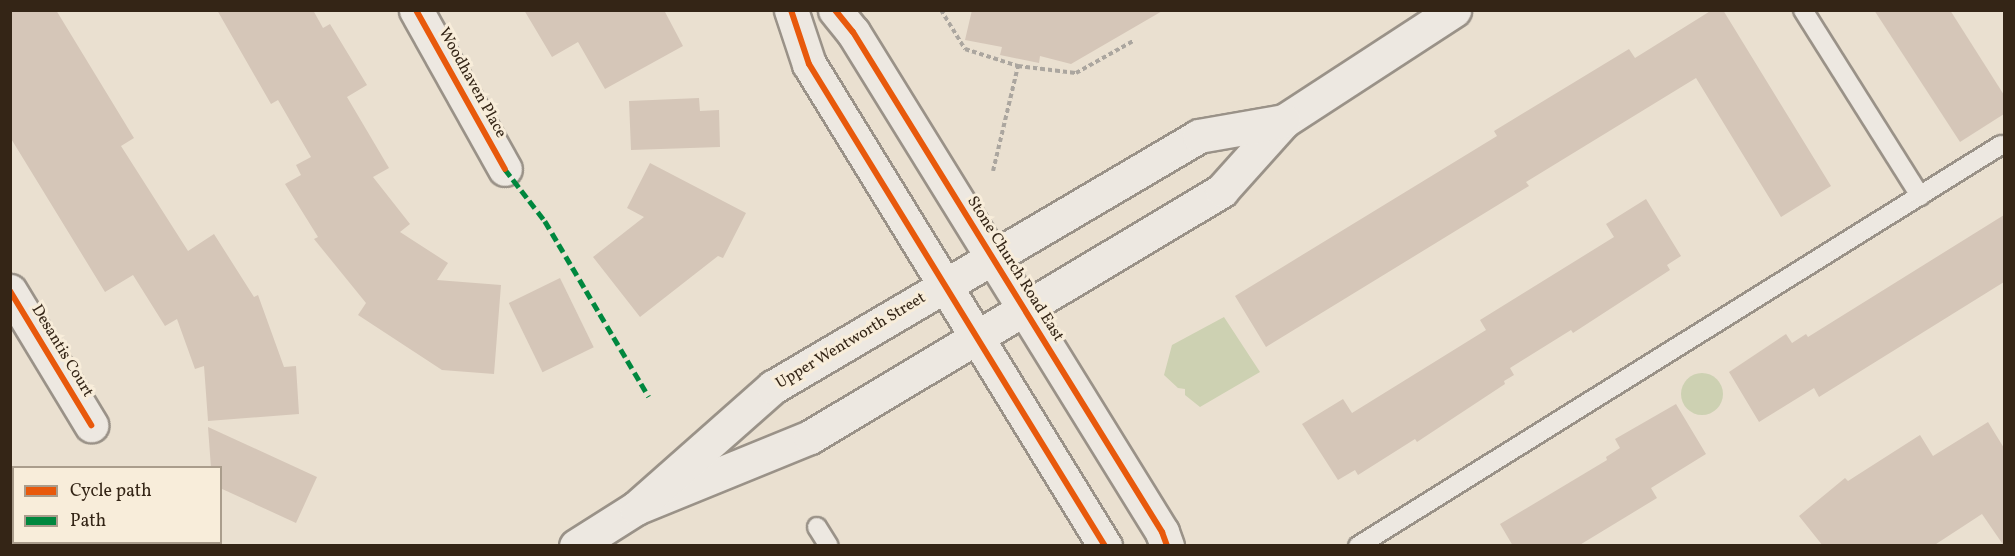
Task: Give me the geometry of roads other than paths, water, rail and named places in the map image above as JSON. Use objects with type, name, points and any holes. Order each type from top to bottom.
[{"type":"main road","name":"Woodhaven Place","points":[[416,10],[505,169]]},
{"type":"main road","points":[[791,10],[809,64],[1105,546]]},
{"type":"main road","name":"Stone Church Road East","points":[[835,10],[853,32],[1162,532],[1167,546]]},
{"type":"main road","name":"Upper Wentworth Street","points":[[636,507],[810,437],[1222,190],[1284,121],[1454,10]]},
{"type":"main road","name":"Upper Wentworth Street","points":[[576,546],[636,507],[773,387],[1198,135],[1284,121]]},
{"type":"main road","name":"Desantis Court","points":[[10,291],[91,425]]},
{"type":"lane","points":[[1803,10],[1920,196]]},
{"type":"lane","points":[[1358,546],[2001,145]]},
{"type":"lane","points":[[817,526],[829,546]]}]
